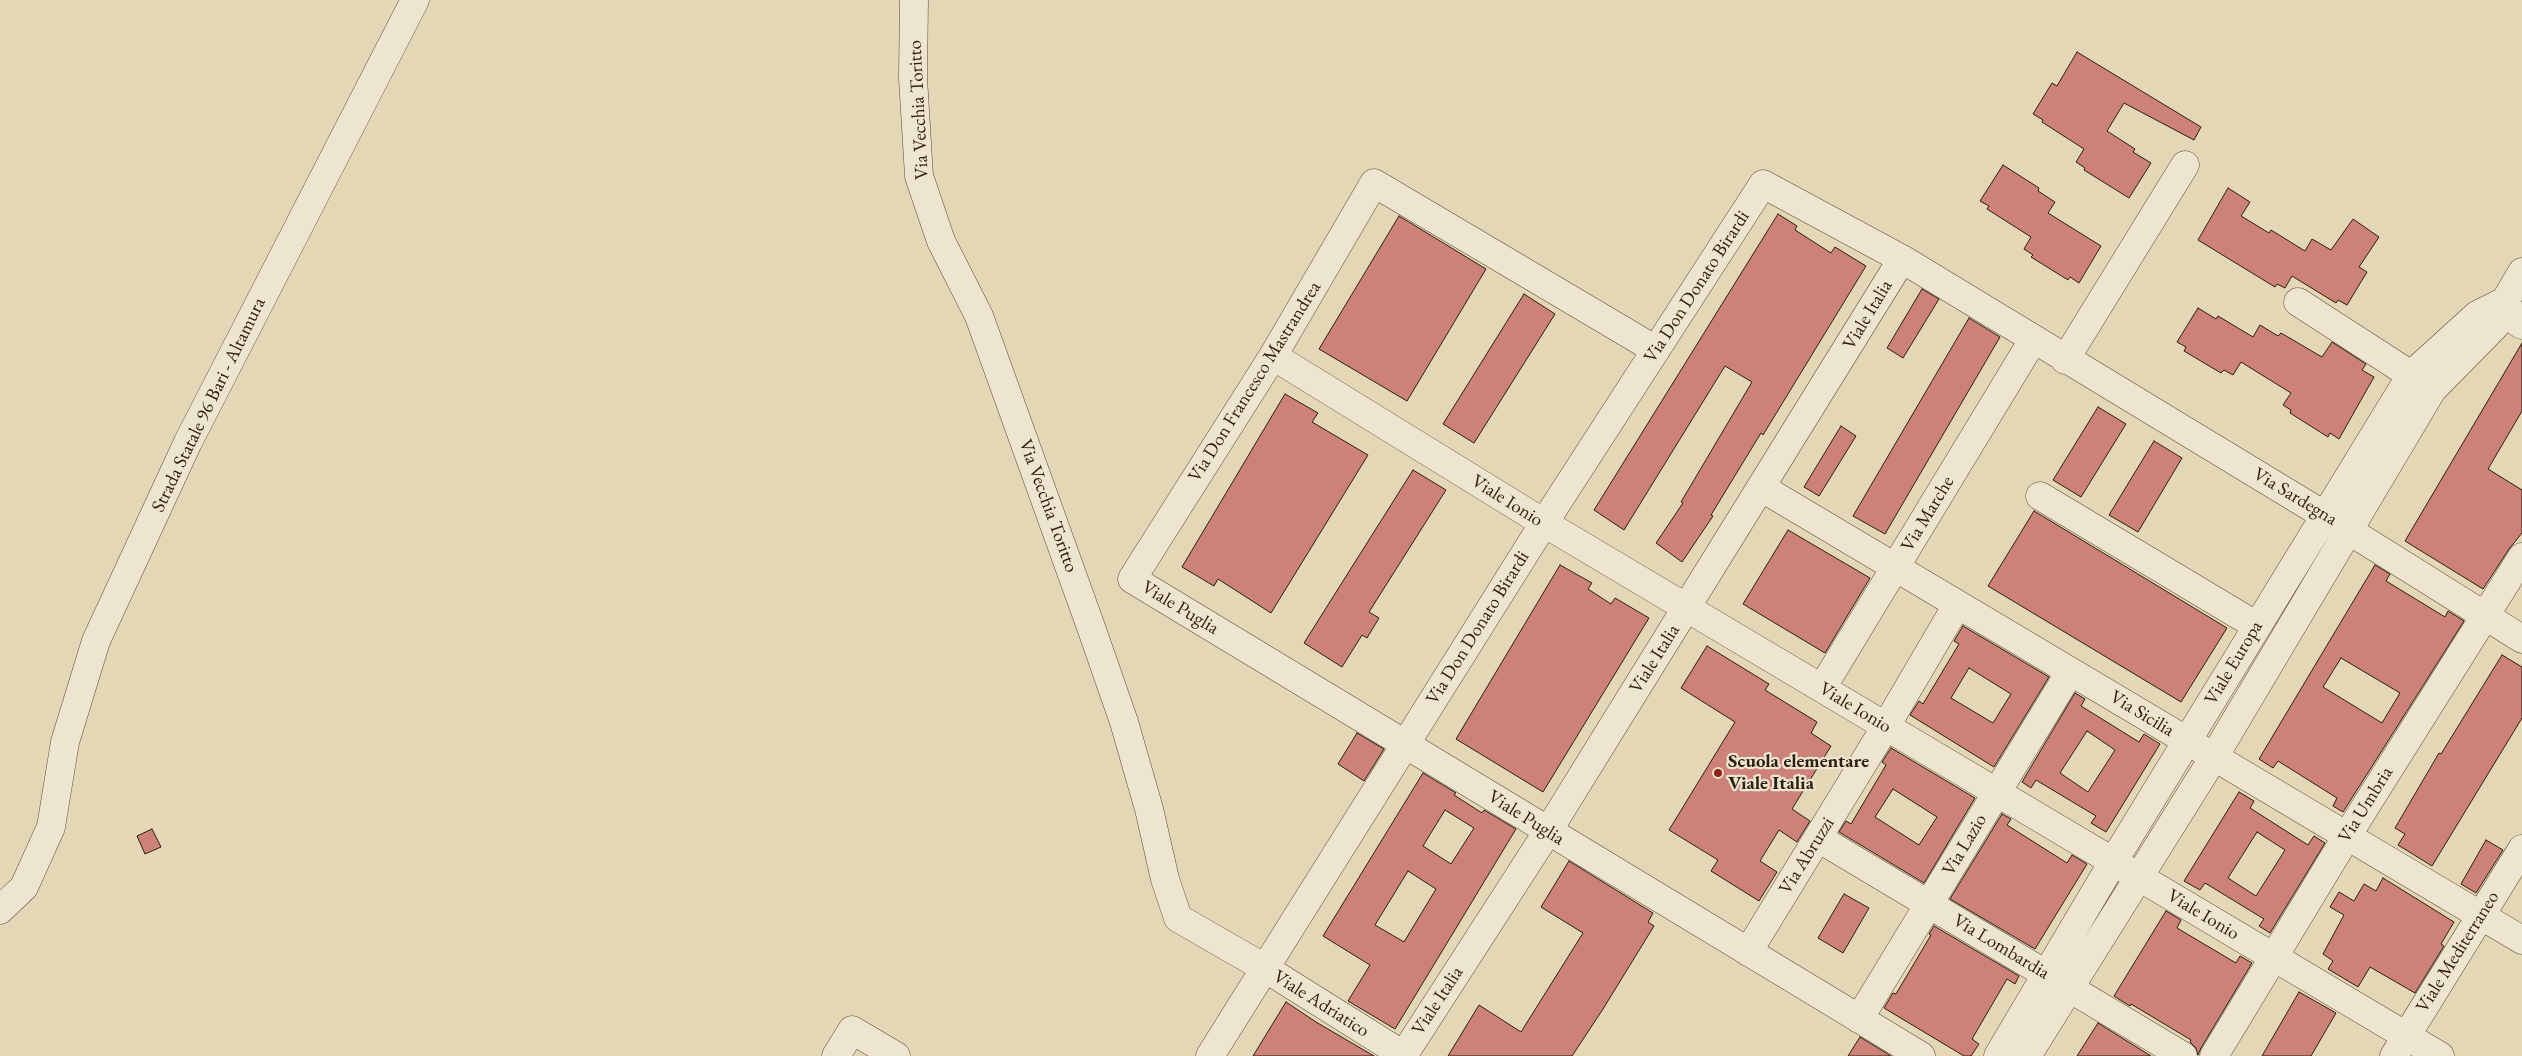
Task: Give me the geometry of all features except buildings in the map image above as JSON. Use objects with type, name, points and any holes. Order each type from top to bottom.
[{"type":"street","name":"Strada Statale 96 Bari - Altamura","points":[[0,910],[24,887],[51,827],[65,742],[96,641],[188,442],[415,0]]},
{"type":"street","name":"Via Vecchia Toritto","points":[[914,0],[913,78],[919,176],[941,241],[980,316],[1092,630],[1129,739],[1149,809],[1165,879],[1178,918],[1264,967]]},
{"type":"street","points":[[2065,360],[2185,165]]},
{"type":"street","name":"Via Don Francesco Mastrandrea","points":[[1132,579],[1273,356],[1374,183],[1656,350]]},
{"type":"street","name":"Via Don Donato Birardi","points":[[1210,1056],[1264,967],[1544,524],[1763,184],[1902,259]]},
{"type":"street","name":"Via Sardegna","points":[[1902,259],[2065,360],[2324,515],[2522,639]]},
{"type":"street","name":"Viale Italia","points":[[1404,1056],[1688,608],[1902,259]]},
{"type":"street","name":"Viale Europa","points":[[2027,1056],[2214,757],[2432,390],[2495,326],[2504,300],[2522,272]]},
{"type":"street","points":[[2504,300],[2516,322],[2522,325]]},
{"type":"street","name":"Viale Europa","points":[[1998,1056],[2186,740],[2411,375],[2477,315],[2504,300]]},
{"type":"street","points":[[2298,302],[2411,375]]},
{"type":"street","name":"Via Marche","points":[[1822,688],[2033,340]]},
{"type":"street","name":"Viale Ionio","points":[[1273,356],[1544,524],[2274,957],[2400,1046],[2440,1056]]},
{"type":"street","name":"Via Sicilia","points":[[1762,488],[2522,940]]},
{"type":"street","points":[[2040,496],[2256,626]]},
{"type":"street","name":"Via Umbria","points":[[2214,1056],[2347,836],[2522,557]]},
{"type":"street","name":"Viale Puglia","points":[[1132,579],[1921,1056]]},
{"type":"street","name":"Via Abruzzi","points":[[1748,952],[1886,726],[1957,605]]},
{"type":"street","name":"Via Lazio","points":[[1859,1019],[2070,672]]},
{"type":"street","name":"Via Lombardia","points":[[1818,838],[2183,1056]]},
{"type":"street","name":"Viale Mediterraneo","points":[[2400,1046],[2522,849]]},
{"type":"street","name":"Viale Adriatico","points":[[1264,967],[1404,1056]]},
{"type":"street","points":[[836,1056],[852,1030],[896,1056]]},
{"type":"place","name":"Scuola elementare Viale Italia","points":[[1718,773]]}]
